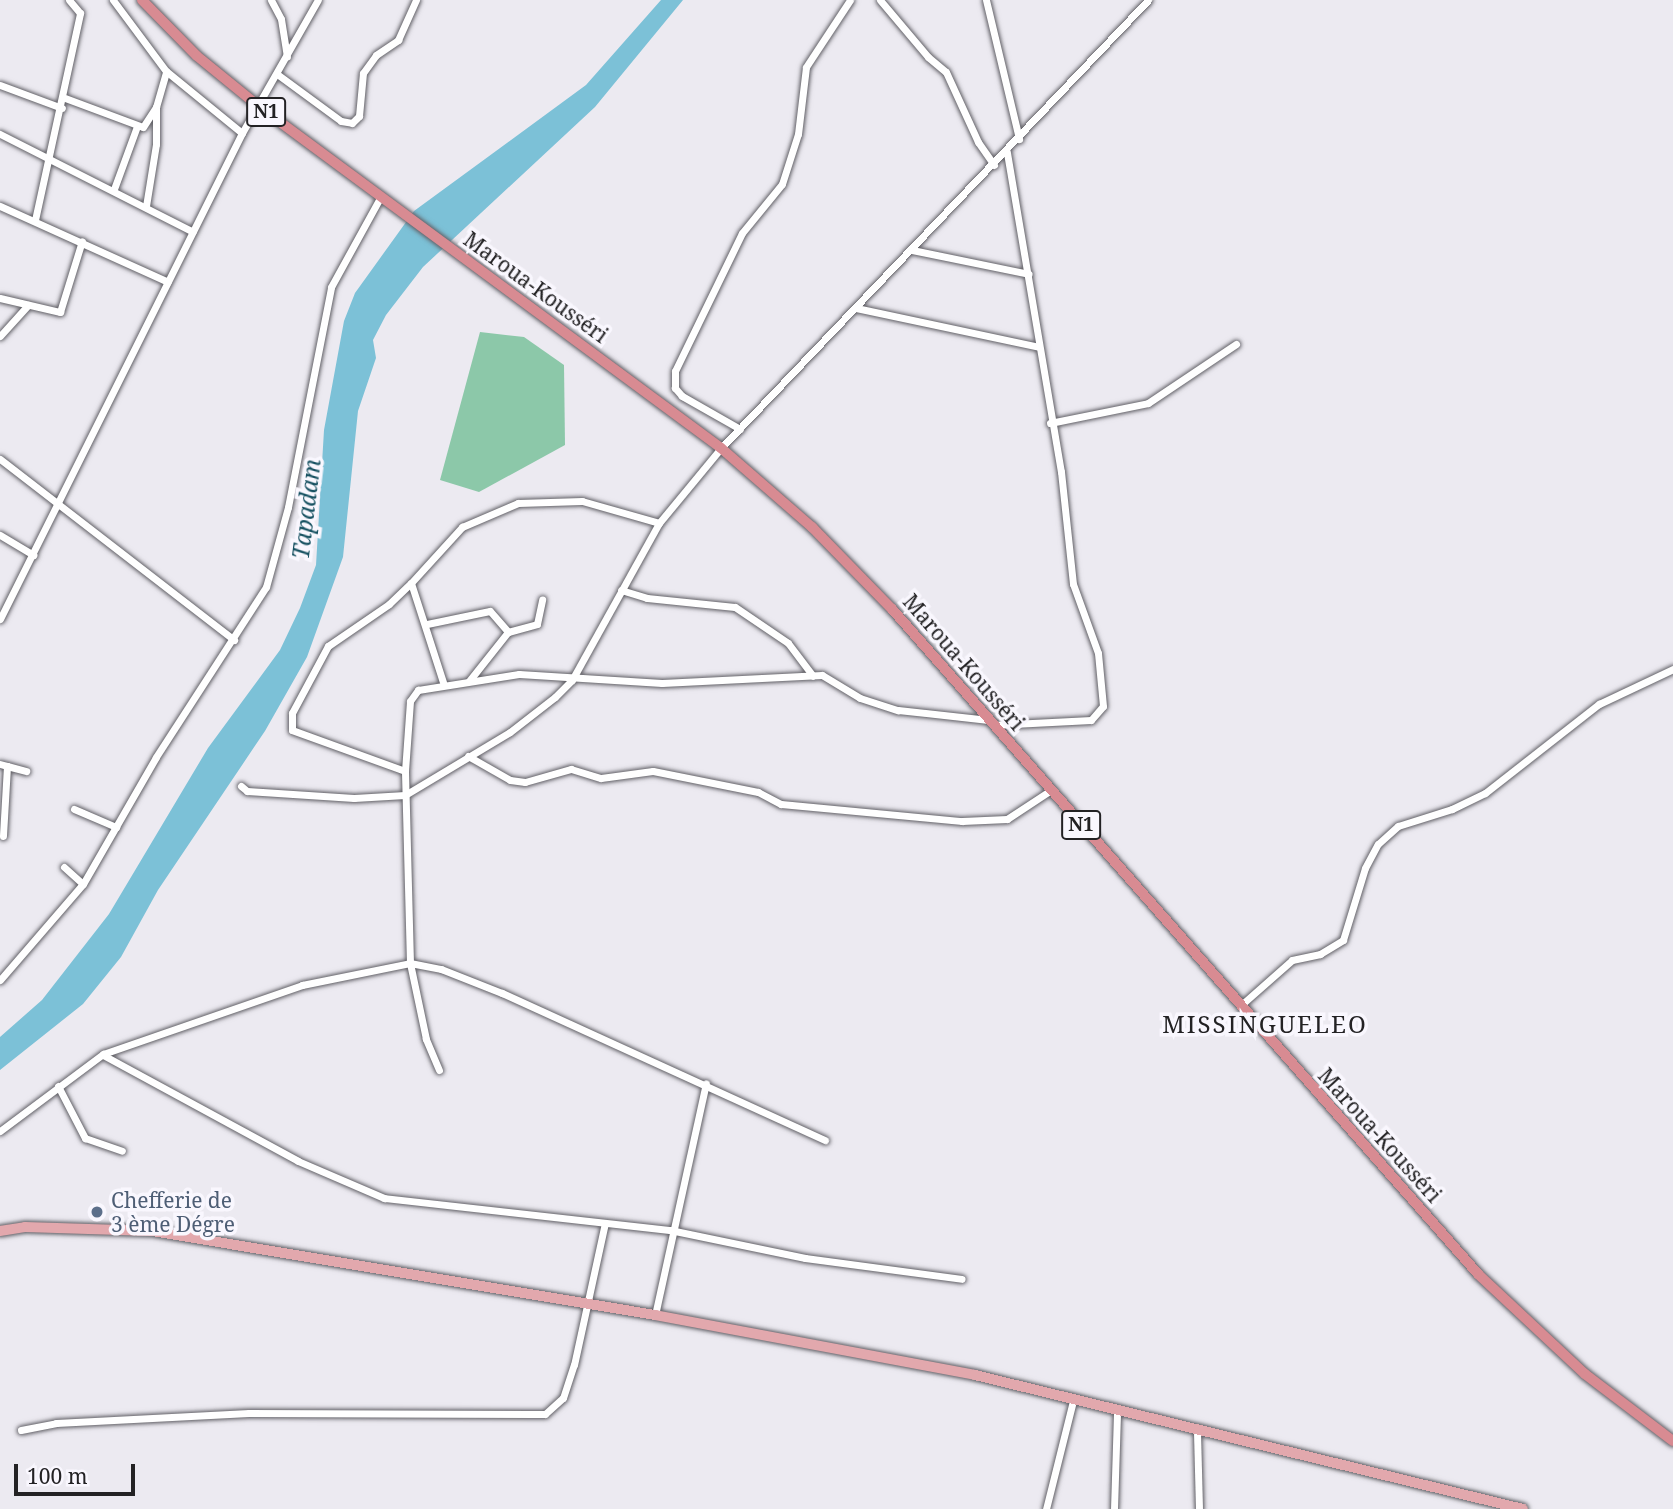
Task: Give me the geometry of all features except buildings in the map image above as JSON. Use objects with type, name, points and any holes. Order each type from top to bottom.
[{"type":"highway","name":"Maroua-Kousséri","points":[[142,0],[197,56],[257,105],[722,448],[812,527],[892,609],[1478,1274],[1585,1374],[1672,1439]]},
{"type":"main road","points":[[0,1231],[25,1227],[152,1231],[590,1303],[944,1369],[1197,1433],[1523,1509]]},
{"type":"street","points":[[35,220],[65,98],[80,13],[69,0]]},
{"type":"street","points":[[113,0],[166,71],[242,133]]},
{"type":"street","points":[[271,0],[281,19],[287,57]]},
{"type":"street","points":[[0,619],[242,133],[318,0]]},
{"type":"street","points":[[277,74],[341,121],[352,123],[359,116],[363,73],[376,55],[398,40],[416,0]]},
{"type":"street","points":[[740,429],[682,396],[675,388],[675,371],[742,233],[782,184],[798,134],[806,67],[849,0]]},
{"type":"street","points":[[880,0],[946,72],[978,142],[994,165]]},
{"type":"street","points":[[986,0],[1019,139]]},
{"type":"street","points":[[241,786],[247,791],[354,799],[405,795],[510,732],[572,680],[659,523],[722,448],[1007,152],[1148,0]]},
{"type":"street","points":[[65,98],[137,126],[147,126],[156,107],[166,71]]},
{"type":"street","points":[[0,85],[62,108]]},
{"type":"street","points":[[146,206],[156,144],[156,107]]},
{"type":"street","points":[[114,189],[137,126]]},
{"type":"street","points":[[0,134],[114,189],[193,232]]},
{"type":"street","points":[[439,1070],[426,1039],[410,963],[405,771],[413,695],[444,685],[519,674],[572,680],[727,682],[826,676],[860,698],[898,710],[990,722],[1091,720],[1102,713],[1098,653],[1073,584],[1061,472],[1050,423],[1007,152]]},
{"type":"street","points":[[0,981],[83,884],[156,757],[266,587],[276,561],[331,287],[381,196]]},
{"type":"street","points":[[0,206],[169,282]]},
{"type":"street","points":[[0,298],[58,313],[63,308],[82,241]]},
{"type":"street","points":[[912,250],[1028,274]]},
{"type":"street","points":[[0,336],[27,305]]},
{"type":"street","points":[[856,308],[1039,347]]},
{"type":"street","points":[[1050,423],[1148,403],[1236,344]]},
{"type":"street","points":[[0,459],[234,640]]},
{"type":"street","points":[[405,771],[292,730],[290,723],[328,646],[389,604],[462,527],[518,503],[582,500],[659,523]]},
{"type":"street","points":[[0,535],[33,555]]},
{"type":"street","points":[[411,583],[428,625],[444,685]]},
{"type":"street","points":[[621,590],[647,598],[735,607],[788,643],[813,676]]},
{"type":"street","points":[[469,681],[508,632],[537,624],[542,600]]},
{"type":"street","points":[[428,625],[490,611],[508,632]]},
{"type":"street","points":[[1240,1006],[1292,960],[1320,954],[1343,940],[1365,868],[1378,844],[1398,825],[1452,809],[1485,793],[1600,704],[1673,669]]},
{"type":"street","points":[[468,756],[510,780],[525,782],[571,769],[601,778],[642,770],[746,789],[780,804],[962,821],[1007,819],[1051,790]]},
{"type":"street","points":[[3,836],[3,765],[26,771]]},
{"type":"street","points":[[74,809],[116,827]]},
{"type":"street","points":[[64,867],[83,884]]},
{"type":"street","points":[[0,1131],[103,1054],[302,985],[410,963],[502,993],[614,1047],[706,1084],[825,1140]]},
{"type":"street","points":[[103,1054],[298,1160],[384,1198],[670,1230],[805,1258],[962,1279]]},
{"type":"street","points":[[655,1315],[670,1230],[706,1084]]},
{"type":"street","points":[[58,1086],[85,1138],[122,1151]]},
{"type":"street","points":[[21,1430],[56,1423],[249,1413],[545,1414],[563,1398],[590,1303],[605,1223]]},
{"type":"street","points":[[1046,1509],[1073,1401]]},
{"type":"street","points":[[1114,1509],[1116,1412]]},
{"type":"street","points":[[1197,1433],[1199,1509]]},
{"type":"green space","points":[[480,332],[524,337],[564,365],[565,445],[479,492],[440,480]]},
{"type":"water","points":[[661,0],[683,0],[595,107],[423,267],[386,315],[373,340],[376,358],[358,411],[343,557],[307,657],[265,731],[158,890],[121,957],[83,1004],[0,1070],[0,1037],[42,1000],[109,914],[208,748],[280,650],[300,608],[316,565],[324,430],[344,321],[355,293],[414,211],[586,85]]},
{"type":"place","name":"Chefferie de 3 ème Dégre","points":[[97,1212]]},
{"type":"district","name":"MISSINGUELEO","points":[[1265,1024]]},
{"type":"water label","name":"Tapadam","points":[[306,509]]}]
